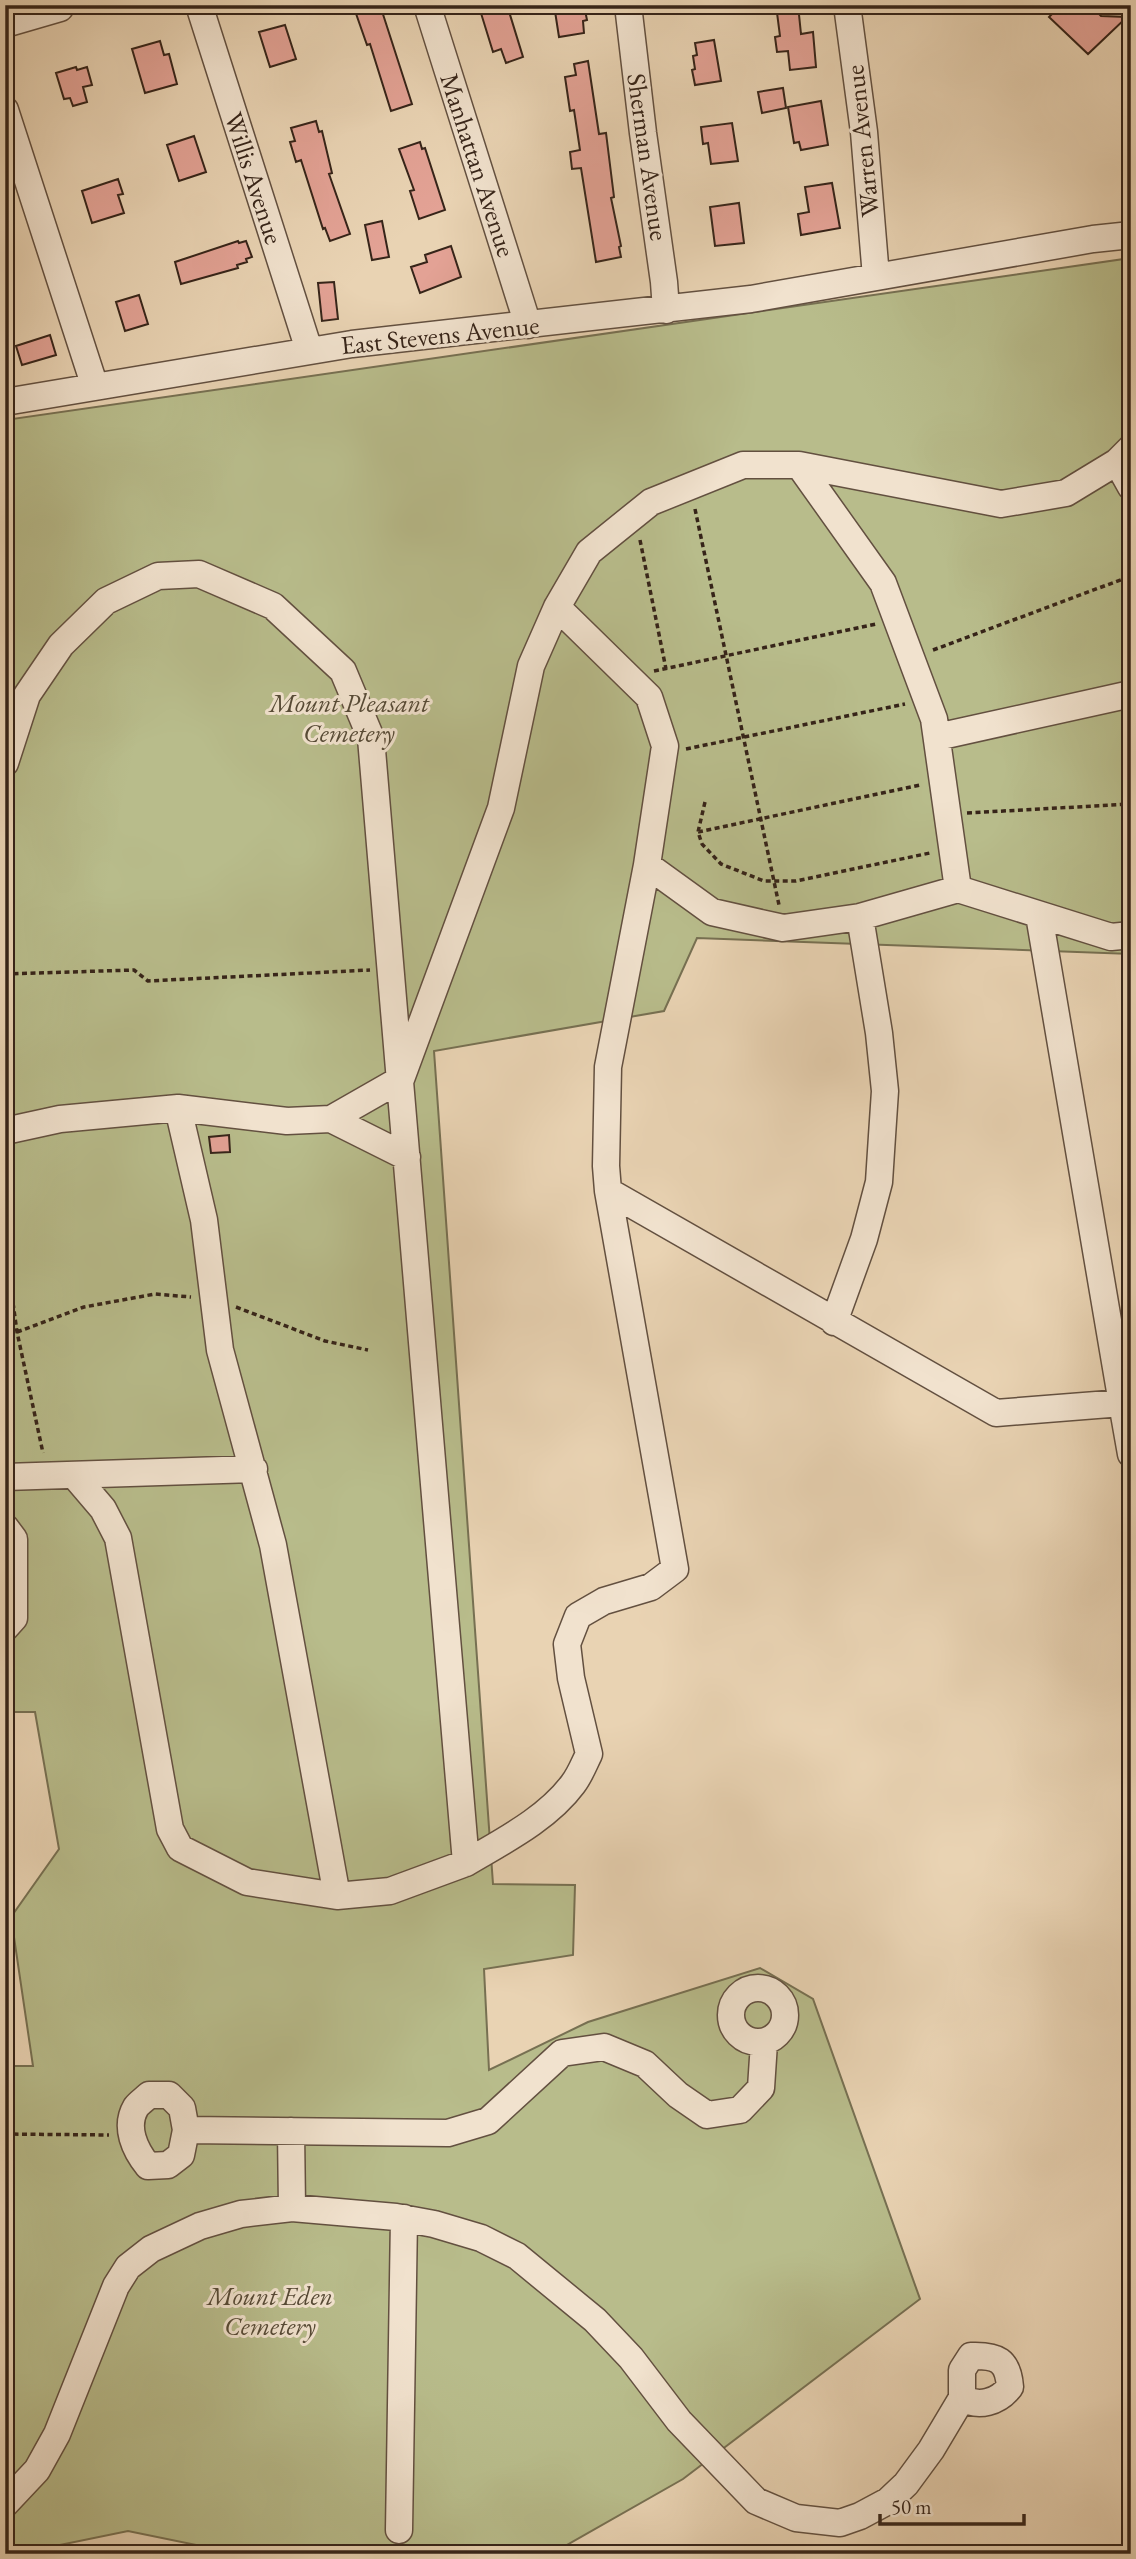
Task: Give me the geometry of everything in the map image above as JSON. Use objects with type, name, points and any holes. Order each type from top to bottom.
[{"type":"street","name":"Willis Avenue","points":[[199,5],[309,350]]},
{"type":"street","name":"Manhattan Avenue","points":[[427,5],[528,325]]},
{"type":"street","name":"Sherman Avenue","points":[[628,5],[666,310]]},
{"type":"street","name":"Warren Avenue","points":[[847,5],[864,132],[876,277]]},
{"type":"street","points":[[5,24],[60,8]]},
{"type":"street","points":[[5,110],[95,387]]},
{"type":"street","name":"East Stevens Avenue","points":[[5,402],[309,350],[751,299],[1093,239],[1131,235]]},
{"type":"street","points":[[5,1131],[60,1119],[178,1108],[287,1121],[331,1119],[401,1079],[501,808],[531,666],[557,607],[589,552],[651,502],[743,465],[799,465],[1001,504],[1066,493],[1124,455],[1131,487]]},
{"type":"street","points":[[799,465],[883,583],[927,699],[937,737],[958,889]]},
{"type":"street","points":[[5,763],[27,695],[61,645],[106,601],[158,576],[199,574],[273,606],[342,671],[371,738],[466,1863]]},
{"type":"street","points":[[74,1475],[103,1509],[118,1538],[170,1829],[180,1848],[247,1882],[337,1896],[390,1891],[466,1863],[518,1832],[545,1812],[573,1784],[589,1754],[570,1678],[568,1644],[578,1616],[604,1601],[650,1587],[676,1569],[608,1191],[606,1166],[608,1067],[647,865],[665,746],[649,697],[557,607]]},
{"type":"street","points":[[937,737],[1131,694]]},
{"type":"street","points":[[647,865],[712,912],[783,928],[860,917],[958,889],[1111,937],[1131,935]]},
{"type":"street","points":[[1039,915],[1131,1454]]},
{"type":"street","points":[[834,1322],[879,1182],[885,1091],[860,917]]},
{"type":"street","points":[[178,1108],[204,1220],[220,1350],[273,1545],[337,1896]]},
{"type":"street","points":[[331,1119],[407,1157]]},
{"type":"street","points":[[608,1191],[996,1413],[1122,1403]]},
{"type":"street","points":[[5,1477],[254,1469]]},
{"type":"street","points":[[5,1527],[14,1539],[14,1618],[5,1628]]},
{"type":"street","points":[[186,2130],[448,2133],[488,2122],[562,2053],[604,2047],[645,2064],[678,2095],[707,2115],[740,2110],[761,2088],[764,2043]]},
{"type":"street","points":[[149,2095],[169,2095],[182,2108],[186,2130],[181,2155],[167,2165],[148,2166],[135,2149],[132,2135],[135,2108],[149,2095]]},
{"type":"street","points":[[291,2131],[292,2208]]},
{"type":"street","points":[[5,2504],[37,2470],[57,2434],[116,2286],[128,2267],[151,2249],[200,2225],[241,2214],[292,2208],[404,2218],[435,2224],[481,2238],[517,2256],[595,2320],[631,2358],[679,2421],[756,2501],[796,2518],[840,2522],[860,2516],[888,2501],[906,2484],[931,2451],[962,2398]]},
{"type":"street","points":[[399,2530],[404,2218]]},
{"type":"path","points":[[691,486],[783,928]]},
{"type":"path","points":[[635,515],[666,669]]},
{"type":"path","points":[[911,658],[1131,576]]},
{"type":"path","points":[[628,677],[896,619]]},
{"type":"path","points":[[664,754],[927,699]]},
{"type":"path","points":[[698,832],[943,780]]},
{"type":"path","points":[[705,802],[698,832],[702,844],[721,864],[764,881],[796,881],[953,849]]},
{"type":"path","points":[[948,814],[1131,804]]},
{"type":"path","points":[[5,974],[134,970],[148,981],[391,970]]},
{"type":"path","points":[[5,1244],[17,1332],[48,1475]]},
{"type":"path","points":[[5,2134],[132,2135]]},
{"type":"green space","name":"Mount Pleasant Cemetery","points":[[1131,258],[1131,954],[697,938],[664,1011],[434,1051],[493,1884],[575,1885],[573,1955],[484,1969],[489,2070],[588,2022],[760,1968],[813,1999],[920,2299],[683,2479],[551,2554],[240,2554],[128,2531],[5,2554],[5,2066],[33,2066],[11,1917],[59,1849],[35,1712],[5,1712],[5,420]]},
{"type":"building","points":[[353,5],[380,5],[412,104],[391,111],[370,44],[367,45]]},
{"type":"building","points":[[495,5],[507,5],[523,57],[506,63],[501,49],[493,52],[480,10]]},
{"type":"building","points":[[554,5],[584,5],[587,20],[583,21],[584,33],[559,37]]},
{"type":"building","points":[[776,5],[798,5],[801,34],[813,32],[816,67],[790,70],[788,51],[777,52],[775,37],[780,36]]},
{"type":"building","points":[[1061,5],[1091,5],[1101,16],[1127,17],[1088,54],[1049,17]]},
{"type":"building","points":[[285,25],[296,59],[270,67],[259,32]]},
{"type":"building","points":[[714,40],[721,81],[695,85],[692,70],[695,69],[693,56],[697,55],[695,43]]},
{"type":"building","points":[[160,41],[164,55],[169,54],[177,84],[145,93],[132,49]]},
{"type":"building","points":[[588,61],[599,134],[606,133],[614,197],[611,198],[621,246],[621,257],[596,262],[581,168],[572,169],[570,152],[580,150],[574,110],[570,111],[565,77],[576,75],[574,64]]},
{"type":"building","points":[[76,67],[77,70],[87,67],[92,85],[83,87],[87,102],[73,106],[70,98],[64,99],[56,73]]},
{"type":"building","points":[[783,88],[786,108],[762,113],[758,92]]},
{"type":"building","points":[[821,101],[828,145],[801,150],[799,142],[794,143],[788,107]]},
{"type":"building","points":[[316,121],[319,132],[322,131],[332,173],[329,174],[350,234],[330,241],[325,228],[323,229],[301,160],[296,162],[290,142],[295,141],[291,128]]},
{"type":"building","points":[[732,123],[738,161],[711,164],[708,143],[703,144],[701,127]]},
{"type":"building","points":[[194,136],[206,172],[179,181],[167,145]]},
{"type":"building","points":[[420,142],[422,149],[425,148],[445,210],[419,219],[410,191],[414,190],[399,149]]},
{"type":"building","points":[[118,179],[123,194],[118,195],[124,213],[92,223],[82,191]]},
{"type":"building","points":[[832,183],[840,228],[801,235],[798,214],[809,212],[805,187]]},
{"type":"building","points":[[739,203],[744,243],[715,246],[710,207]]},
{"type":"building","points":[[382,221],[389,257],[372,260],[365,225]]},
{"type":"building","points":[[238,241],[246,241],[252,257],[246,259],[247,262],[237,265],[238,268],[181,284],[175,262]]},
{"type":"building","points":[[451,246],[461,277],[420,293],[411,267],[427,262],[425,255]]},
{"type":"building","points":[[334,282],[338,319],[322,321],[318,283]]},
{"type":"building","points":[[139,295],[148,324],[125,331],[116,302]]},
{"type":"building","points":[[50,335],[56,355],[22,365],[16,346]]},
{"type":"building","points":[[229,1135],[230,1152],[211,1153],[209,1137]]},
{"type":"park label","name":"Mount Eden Cemetery","points":[[270,2311]]}]
